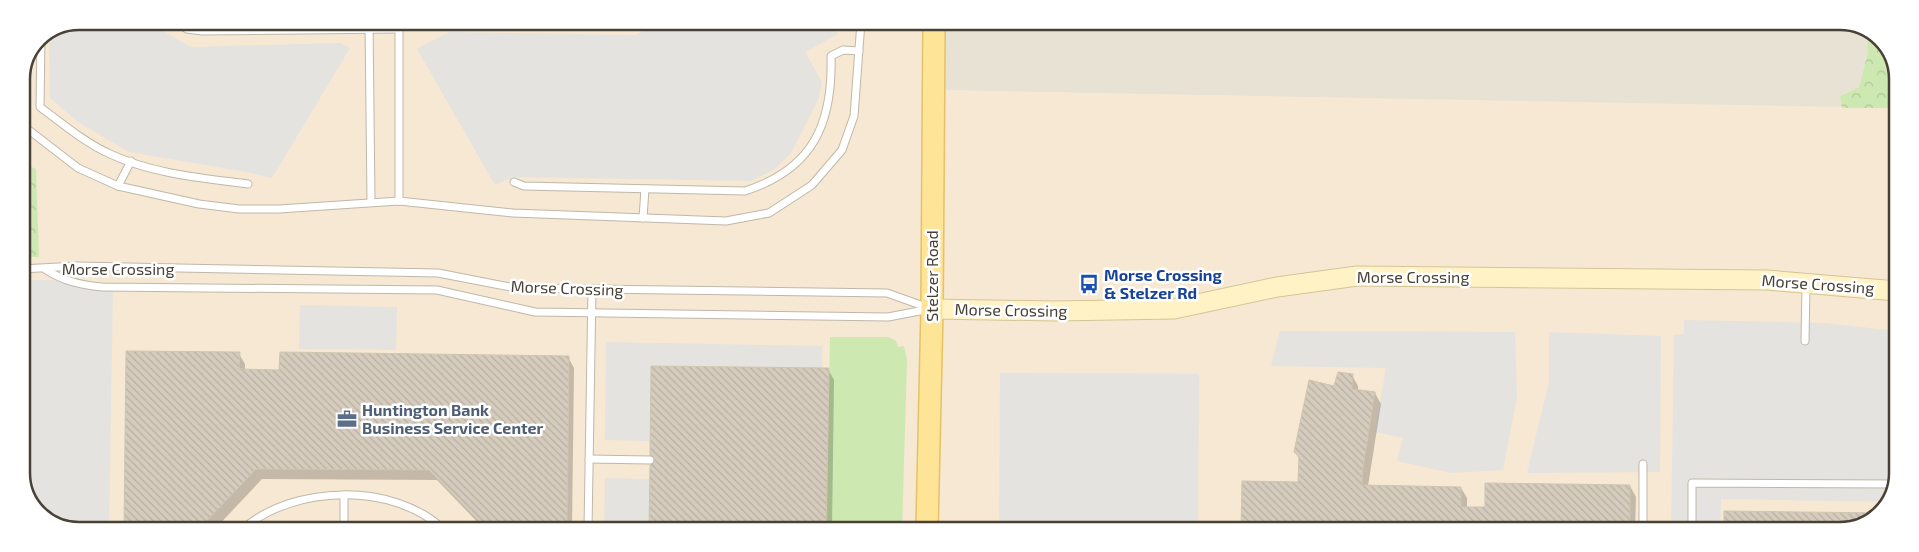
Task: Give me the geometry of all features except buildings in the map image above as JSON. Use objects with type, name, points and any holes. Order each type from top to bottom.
[{"type":"main road","name":"Stelzer Road","points":[[927,522],[932,309],[934,30]]},
{"type":"main road","name":"Morse Crossing","points":[[932,309],[1056,311],[1174,309],[1277,287],[1357,276],[1767,280],[1889,289]]},
{"type":"lane","points":[[194,30],[230,30]]},
{"type":"lane","points":[[369,30],[371,202]]},
{"type":"lane","points":[[399,30],[399,201]]},
{"type":"lane","points":[[30,131],[78,168],[118,186],[199,204],[239,209],[297,208],[399,201],[513,213],[726,221],[769,213],[812,185],[842,150],[854,116],[860,30]]},
{"type":"lane","points":[[41,48],[40,106],[82,138],[111,154],[173,173],[248,184]]},
{"type":"lane","points":[[514,182],[524,186],[745,191],[784,174],[807,152],[816,139],[825,117],[831,56],[843,50],[859,51]]},
{"type":"lane","points":[[118,186],[131,161]]},
{"type":"lane","points":[[643,218],[645,189]]},
{"type":"lane","name":"Morse Crossing","points":[[45,269],[77,266],[438,273],[515,288],[887,293],[932,309]]},
{"type":"lane","points":[[30,269],[45,269]]},
{"type":"lane","name":"Morse Crossing","points":[[45,269],[60,279],[82,285],[102,287],[437,290],[535,312],[888,316],[932,309]]},
{"type":"lane","points":[[1805,340],[1806,282]]},
{"type":"lane","points":[[588,522],[592,289]]},
{"type":"lane","points":[[589,459],[650,460]]},
{"type":"lane","points":[[1643,464],[1643,522]]},
{"type":"lane","points":[[1692,522],[1692,483],[1888,484]]},
{"type":"lane","points":[[252,522],[265,512],[293,501],[313,497],[374,497],[395,501],[418,512],[432,522]]},
{"type":"lane","points":[[344,497],[344,522]]},
{"type":"shaded area","points":[[79,30],[933,30],[933,90],[1889,108],[1889,479],[1885,492],[1875,508],[1862,517],[1840,522],[73,522],[57,517],[40,503],[35,495],[30,476],[30,257],[38,257],[36,169],[30,166],[30,79],[34,60],[44,44],[52,38],[70,31]]},
{"type":"shaded area","points":[[164,30],[166,33],[191,47],[340,43],[350,48],[272,178],[129,152],[78,122],[50,98],[49,40],[70,31]]},
{"type":"shaded area","points":[[644,30],[836,30],[838,34],[805,52],[822,82],[818,100],[791,153],[775,169],[751,181],[512,177],[495,185],[417,49],[449,32],[636,35]]},
{"type":"shaded area","points":[[933,30],[1846,30],[1868,39],[1868,52],[1859,87],[1840,96],[1842,108],[933,90]]},
{"type":"shaded area","points":[[30,280],[65,280],[113,287],[109,522],[73,522],[57,517],[47,510],[35,495],[31,482]]},
{"type":"shaded area","points":[[300,305],[397,307],[396,350],[299,349]]},
{"type":"shaded area","points":[[1684,320],[1824,323],[1889,330],[1889,479],[1880,502],[1721,499],[1720,522],[1671,522],[1674,335],[1684,334]]},
{"type":"shaded area","points":[[1280,331],[1515,332],[1517,397],[1503,470],[1451,473],[1397,461],[1403,438],[1375,432],[1386,368],[1271,366]]},
{"type":"shaded area","points":[[1549,332],[1661,336],[1660,472],[1527,473],[1549,382]]},
{"type":"shaded area","points":[[606,342],[822,346],[822,368],[651,366],[650,441],[605,440]]},
{"type":"shaded area","points":[[1000,373],[1199,374],[1198,522],[999,522]]},
{"type":"shaded area","points":[[605,478],[650,479],[649,522],[604,522]]},
{"type":"green space","points":[[1868,39],[1877,47],[1885,60],[1889,76],[1889,108],[1842,108],[1840,96],[1859,87],[1868,52]]},
{"type":"green space","points":[[30,166],[36,169],[39,257],[30,257]]},
{"type":"green space","points":[[830,337],[888,337],[896,341],[898,347],[904,346],[907,360],[902,522],[827,522]]},
{"type":"place","name":"Morse Crossing & Stelzer Rd","points":[[1089,284]]},
{"type":"place","name":"Huntington Bank Business Service Center","points":[[347,419]]}]
